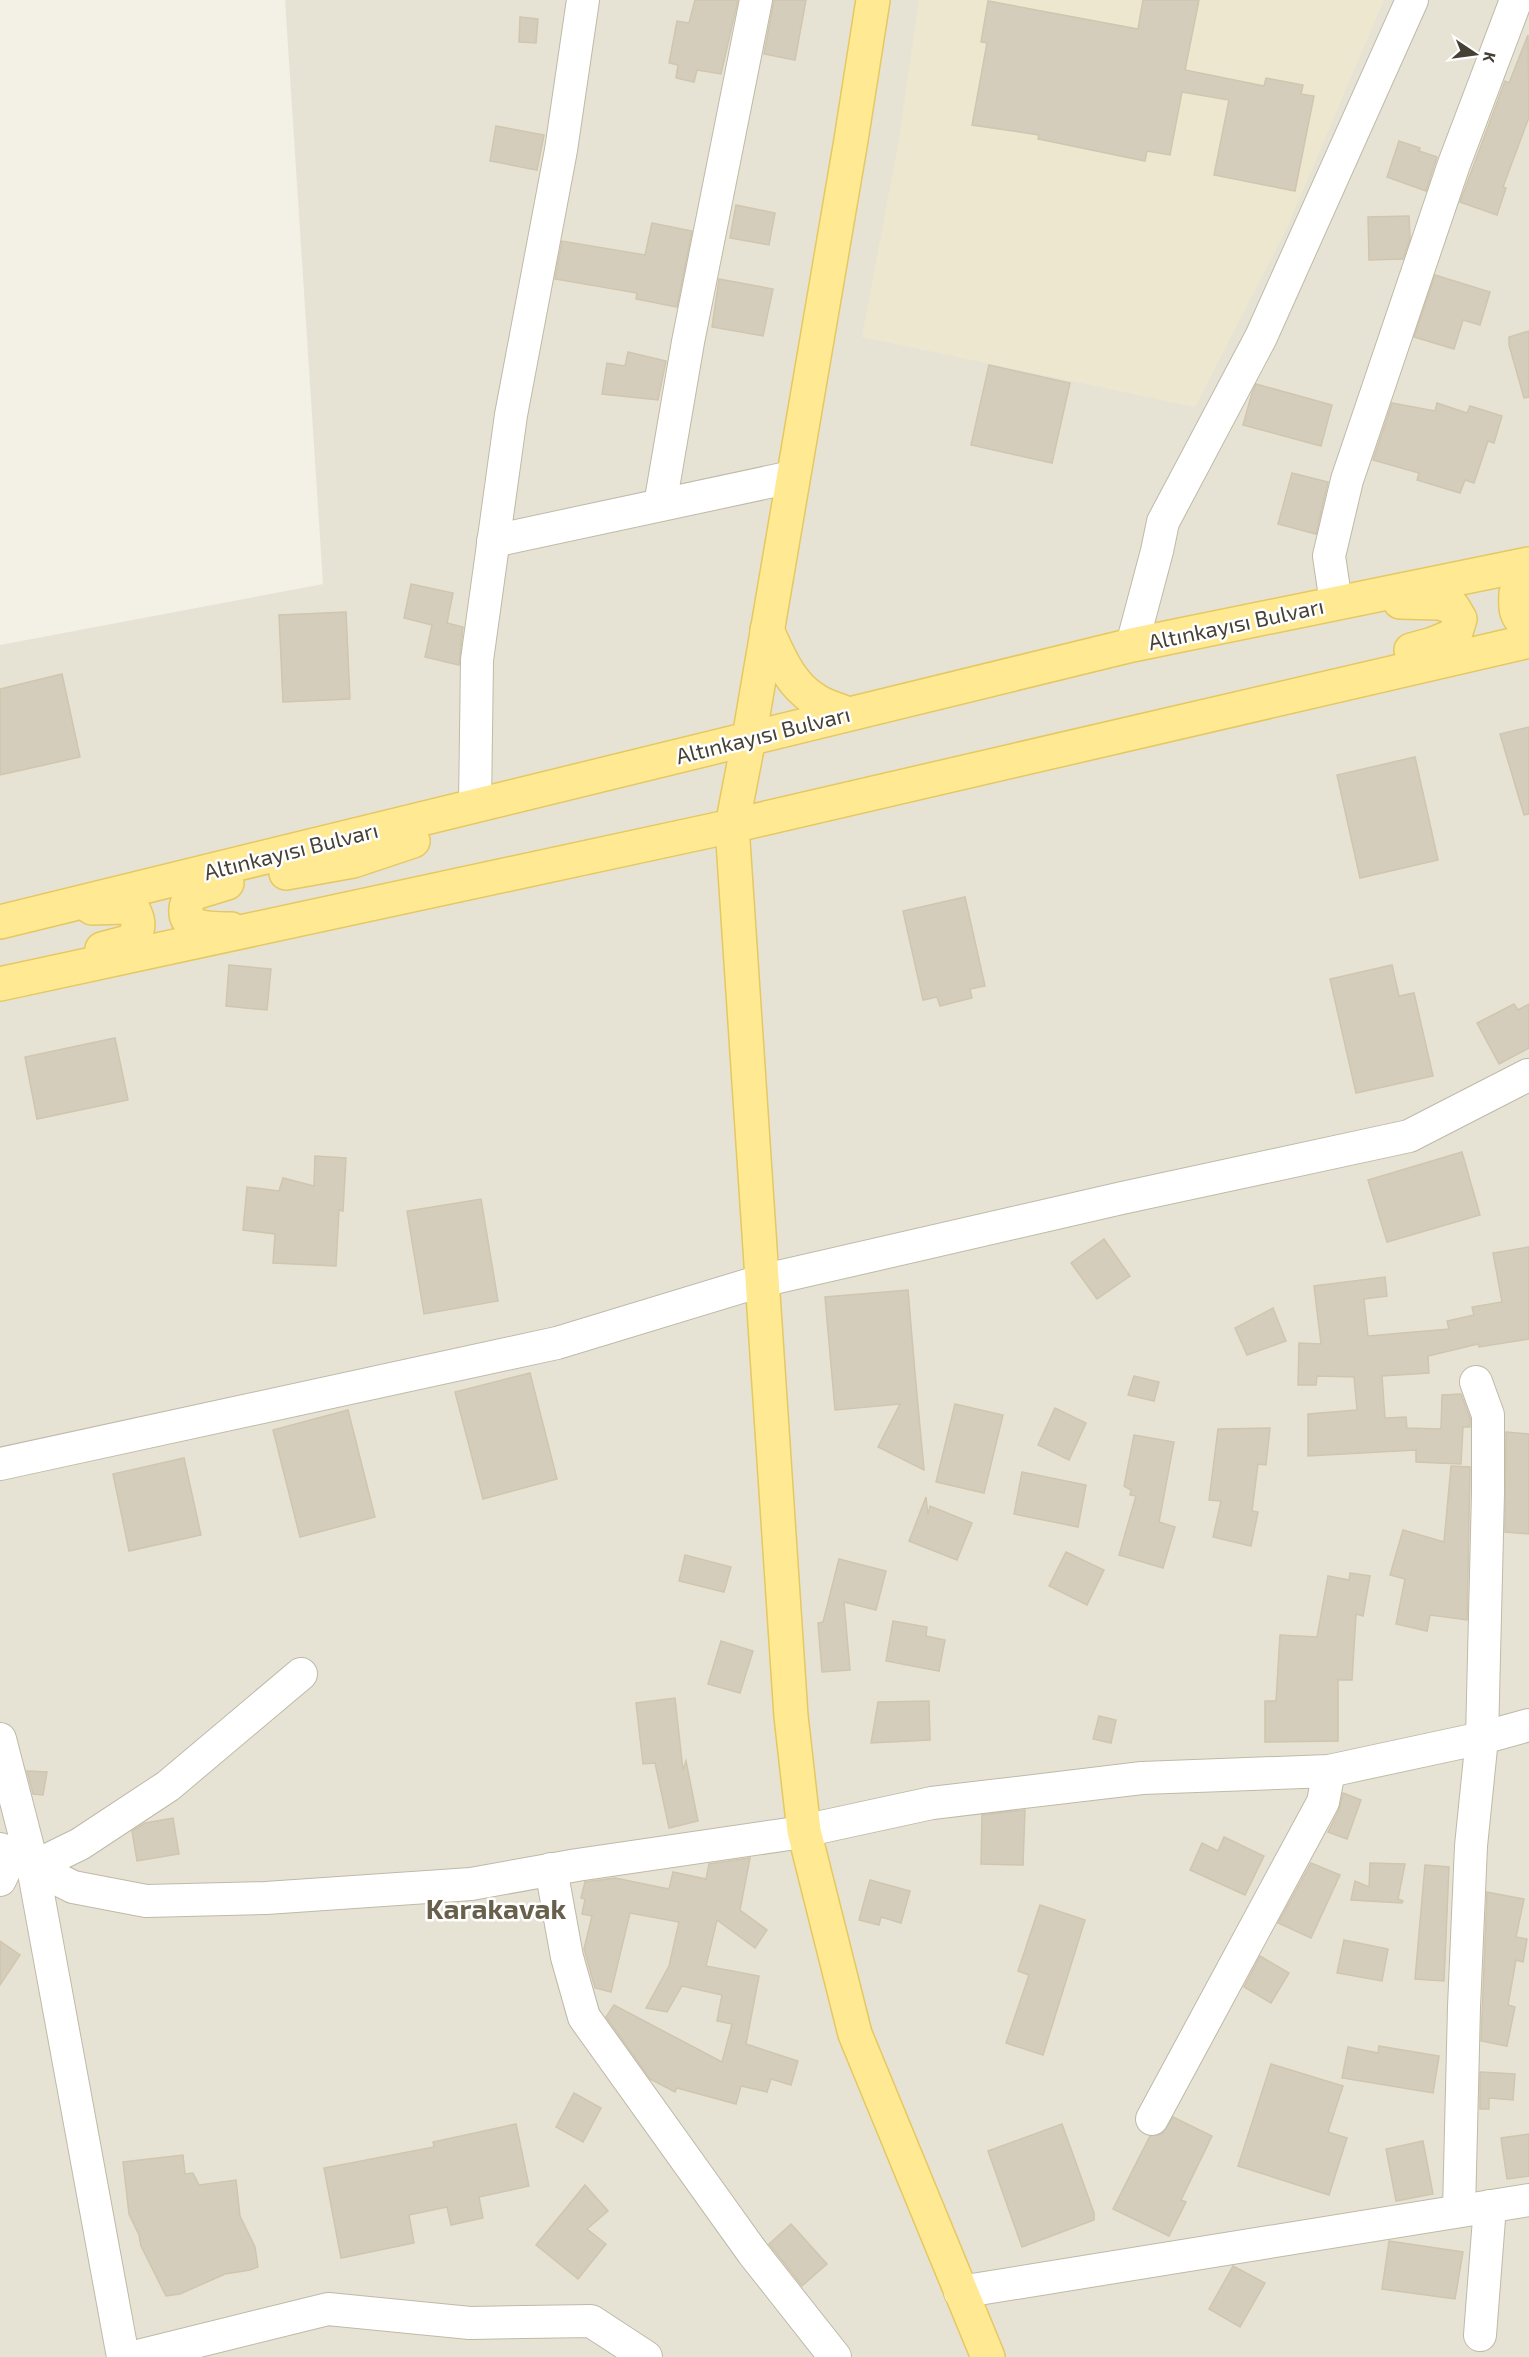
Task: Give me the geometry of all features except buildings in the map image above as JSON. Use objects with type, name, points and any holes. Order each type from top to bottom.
[{"type":"main road","points":[[873,0],[749,738],[732,826],[791,1716],[804,1831],[855,2034],[988,2357]]},
{"type":"main road","name":"Altınkayısı Bulvarı","points":[[14,919],[1132,645],[1529,564]]},
{"type":"main road","points":[[1529,584],[1516,593],[1515,611],[1522,622],[1529,626]]},
{"type":"main road","points":[[1144,731],[1223,695],[1315,670],[1433,644],[1455,634],[1460,620],[1454,607],[1439,603],[1336,603]]},
{"type":"main road","points":[[767,630],[785,670],[795,682],[814,700],[848,714]]},
{"type":"main road","points":[[0,984],[732,826],[1529,641]]},
{"type":"main road","points":[[252,930],[205,929],[193,926],[186,917],[187,903],[192,894],[210,887],[353,861],[422,838],[475,806]]},
{"type":"main road","points":[[0,970],[115,946],[132,941],[139,930],[139,920],[134,911],[124,907],[102,907],[14,919]]},
{"type":"street","points":[[475,806],[477,660],[511,415],[561,150],[583,0]]},
{"type":"street","points":[[660,505],[688,342],[756,0]]},
{"type":"street","points":[[1132,645],[1163,522],[1261,337],[1412,0]]},
{"type":"street","points":[[1336,603],[1329,556],[1347,480],[1454,164],[1516,0]]},
{"type":"street","points":[[493,541],[792,477]]},
{"type":"street","points":[[0,1464],[557,1343],[761,1281],[1122,1198],[1409,1136],[1528,1075]]},
{"type":"street","points":[[1460,2211],[1465,1973],[1471,1846],[1482,1738],[1488,1415],[1476,1382]]},
{"type":"street","points":[[12,1863],[80,1844],[168,1786],[301,1674]]},
{"type":"street","points":[[12,1863],[73,1887],[146,1901],[266,1898],[471,1884],[551,1869],[804,1831],[932,1803],[1143,1778],[1329,1771],[1482,1738],[1529,1725]]},
{"type":"street","points":[[0,1739],[12,1863],[123,2357]]},
{"type":"street","points":[[1152,2119],[1323,1802],[1329,1771]]},
{"type":"street","points":[[551,1869],[567,1957],[584,2017],[753,2253],[835,2357]]},
{"type":"street","points":[[960,2292],[1529,2200]]},
{"type":"street","points":[[1480,2335],[1490,2206]]},
{"type":"street","points":[[134,2357],[328,2309],[470,2323],[591,2321],[646,2357]]},
{"type":"shaded area","points":[[285,0],[1529,0],[1529,2357],[0,2357],[0,645],[323,584]]},
{"type":"shaded area","points":[[919,0],[1384,0],[1286,230],[1195,407],[862,337],[898,145]]},
{"type":"district","name":"Karakavak","points":[[496,1909]]}]
